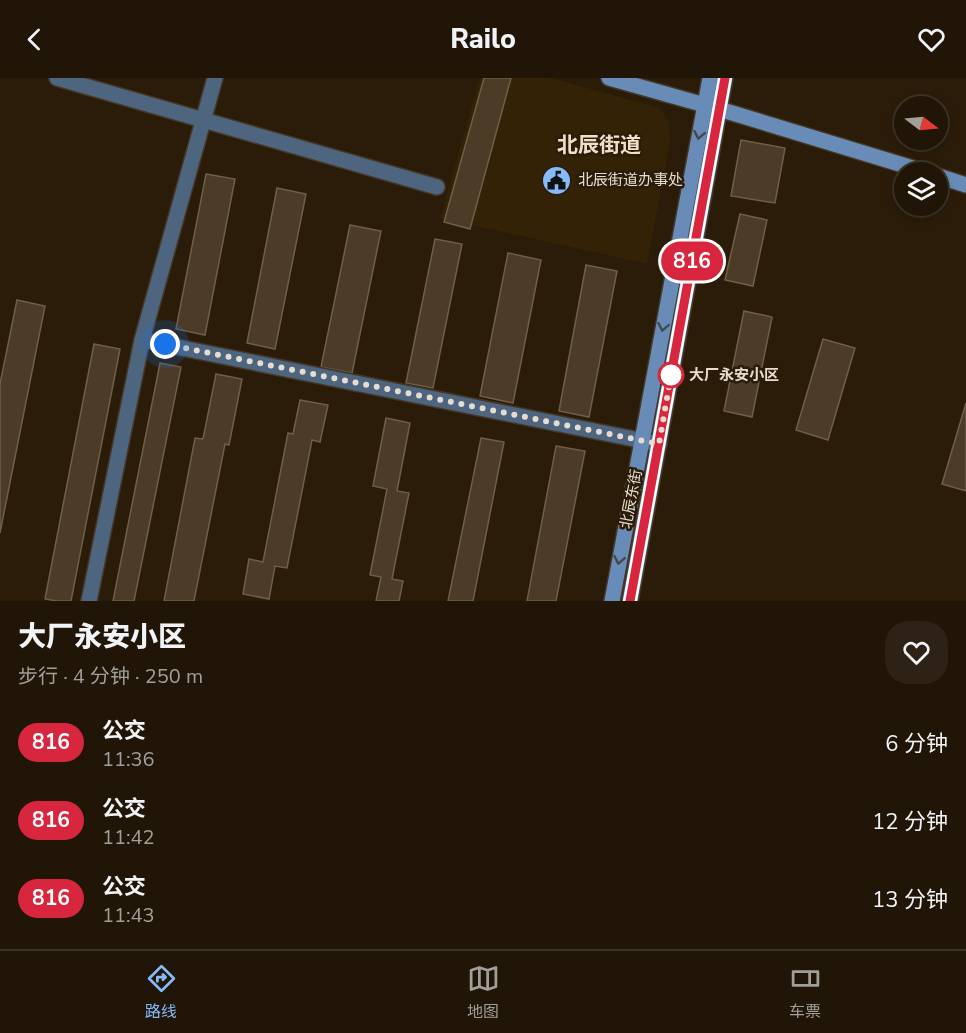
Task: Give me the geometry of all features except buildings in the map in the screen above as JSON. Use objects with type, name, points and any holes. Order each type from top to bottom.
[{"type":"main road","points":[[609,78],[894,162]]},
{"type":"main road","name":"北辰东街","points":[[630,601],[659,444],[712,107],[710,78]]},
{"type":"main road","name":"北辰东街","points":[[612,601],[712,107],[725,78]]},
{"type":"main road","points":[[948,179],[966,185]]},
{"type":"street","points":[[57,78],[437,188]]},
{"type":"street","points":[[89,601],[142,340],[215,78]]},
{"type":"street","points":[[142,340],[659,444]]},
{"type":"shaded area","name":"北辰街道办事处","points":[[480,78],[551,78],[660,108],[669,121],[670,142],[647,264],[440,218]]},
{"type":"bus line","name":"816","points":[[630,601],[725,78]]},
{"type":"place","name":"北辰街道办事处","points":[[557,180]]},
{"type":"place","name":"大厂永安小区","points":[[671,375]]},
{"type":"district","name":"北辰街道","points":[[599,145]]},
{"type":"route","points":[[165,344],[659,444],[671,375]]}]
